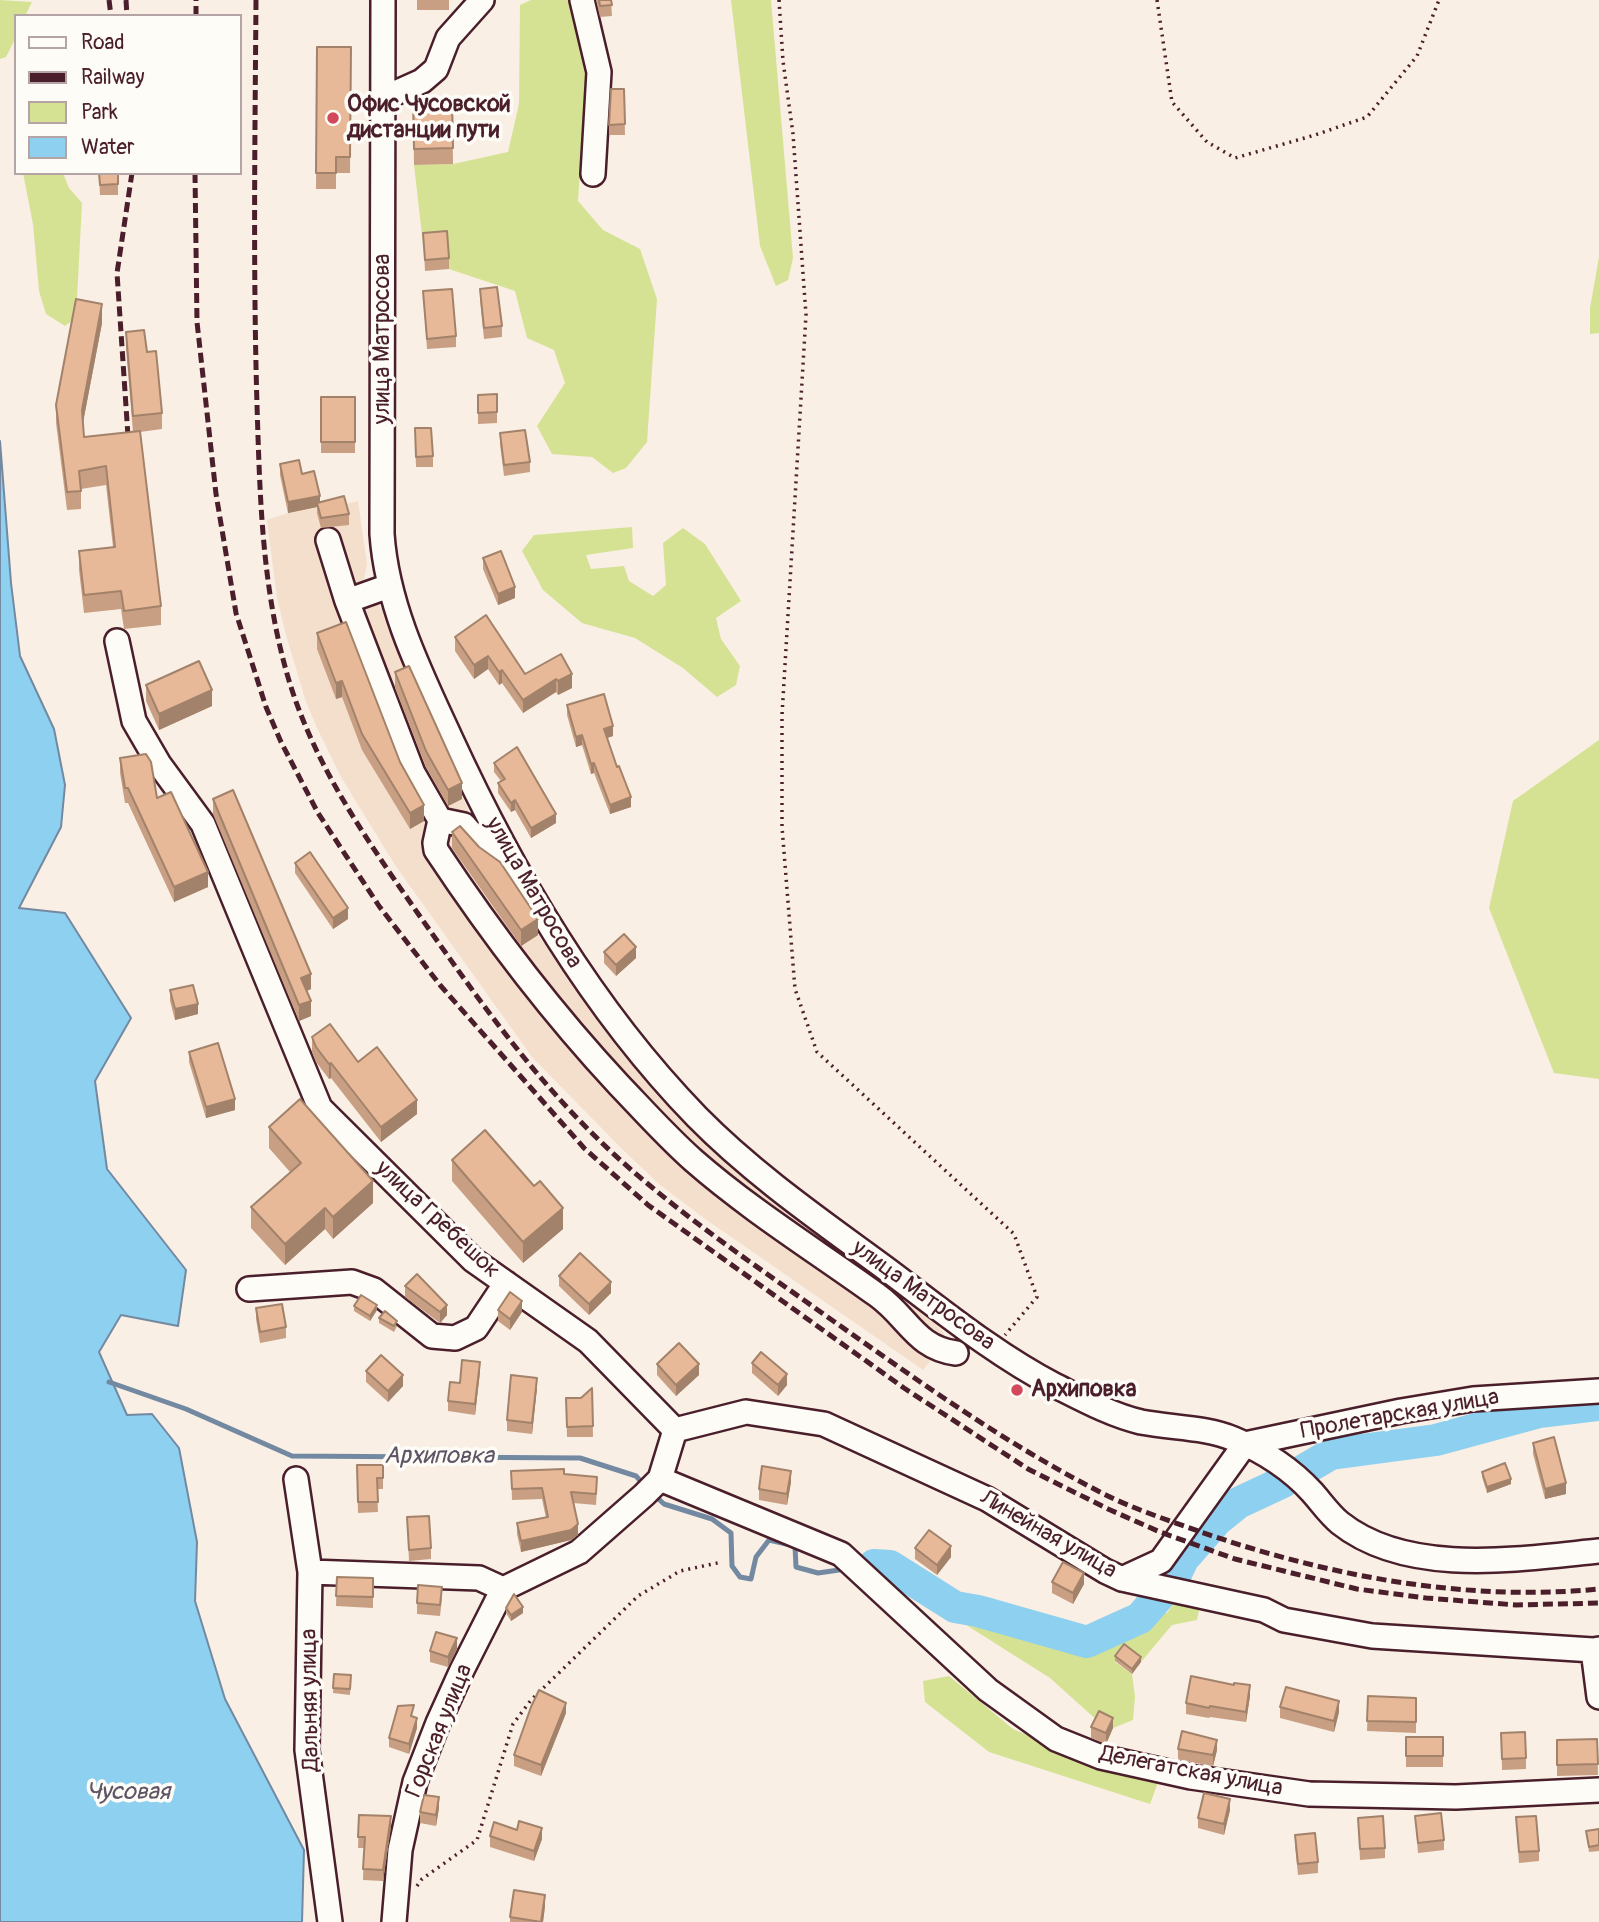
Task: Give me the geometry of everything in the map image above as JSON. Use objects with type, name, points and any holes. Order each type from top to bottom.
[{"type":"street","name":"улица Матросова","points":[[383,0],[384,561],[389,586],[422,677],[471,783],[516,869],[556,937],[585,980],[645,1058],[699,1119],[807,1210],[960,1326],[1051,1383],[1120,1416],[1163,1426],[1216,1433],[1245,1444]]},
{"type":"street","points":[[384,98],[422,80],[436,69],[448,38],[482,0]]},
{"type":"street","points":[[582,0],[599,72],[593,174]]},
{"type":"street","points":[[328,540],[346,601],[413,774],[440,820],[436,850],[504,946],[570,1030],[658,1127],[722,1183],[885,1300],[920,1338],[939,1351],[956,1353]]},
{"type":"street","points":[[346,601],[389,586]]},
{"type":"street","name":"улица Гребешок","points":[[117,641],[134,721],[159,764],[202,824],[320,1108],[473,1260],[588,1341],[675,1430]]},
{"type":"street","points":[[440,820],[464,825],[489,853],[505,865],[516,869]]},
{"type":"street","points":[[249,1289],[352,1282],[374,1290],[432,1336],[454,1338],[475,1328],[506,1283]]},
{"type":"street","name":"Пролетарская улица","points":[[1245,1444],[1401,1411],[1473,1399],[1599,1391]]},
{"type":"street","name":"Линейная улица","points":[[675,1430],[746,1412],[824,1424],[987,1499],[1122,1578],[1264,1610],[1284,1620],[1372,1636],[1596,1650]]},
{"type":"street","points":[[310,1572],[479,1578],[503,1589],[579,1552],[652,1487],[675,1430]]},
{"type":"street","points":[[1122,1578],[1161,1561],[1245,1444],[1276,1460],[1306,1486],[1334,1518],[1357,1535],[1385,1549],[1485,1560],[1599,1551]]},
{"type":"street","name":"Дальняя улица","points":[[296,1479],[310,1572],[307,1750],[330,1922]]},
{"type":"street","name":"Делегатская улица","points":[[652,1487],[841,1554],[988,1690],[1056,1739],[1101,1757],[1191,1777],[1309,1794],[1456,1797],[1599,1790]]},
{"type":"street","name":"Горская улица","points":[[394,1922],[400,1850],[415,1782],[453,1691],[503,1589]]},
{"type":"street","points":[[1596,1650],[1599,1697]]},
{"type":"path","points":[[779,0],[783,61],[793,134],[806,315],[782,715],[782,827],[794,989],[817,1052],[1014,1234],[1037,1297],[993,1348]]},
{"type":"path","points":[[1157,0],[1172,102],[1207,142],[1235,158],[1367,117],[1417,56],[1439,0]]},
{"type":"path","points":[[415,1889],[422,1879],[477,1840],[513,1724],[531,1700],[638,1596],[680,1572],[722,1562]]},
{"type":"shaded area","points":[[299,471],[321,509],[358,501],[367,564],[364,579],[381,609],[385,608],[389,616],[386,618],[409,682],[472,818],[488,861],[538,935],[599,1017],[702,1141],[929,1317],[944,1333],[946,1342],[923,1370],[701,1216],[659,1184],[621,1148],[532,1057],[395,865],[341,777],[318,730],[306,702],[286,635],[277,598],[267,520],[288,513],[280,475]]},
{"type":"green space","points":[[0,0],[32,2],[26,14],[14,14],[14,41],[6,57],[0,59]]},
{"type":"green space","points":[[531,0],[573,0],[586,71],[578,201],[603,230],[640,249],[657,299],[647,442],[626,468],[613,473],[592,457],[552,454],[537,426],[565,383],[554,350],[527,338],[515,291],[449,269],[447,242],[423,244],[414,165],[453,164],[508,152],[519,104],[520,5]]},
{"type":"green space","points":[[731,0],[771,0],[793,258],[788,280],[776,286],[760,246]]},
{"type":"green space","points":[[23,175],[64,175],[69,188],[82,203],[76,318],[65,326],[46,314],[39,291],[33,224]]},
{"type":"green space","points":[[1599,257],[1599,333],[1590,334],[1590,308]]},
{"type":"green space","points":[[632,527],[633,548],[586,555],[591,569],[624,566],[629,581],[653,596],[666,585],[663,543],[683,528],[705,544],[741,601],[716,618],[721,639],[740,666],[736,685],[717,697],[683,668],[635,638],[582,623],[543,590],[522,551],[534,535]]},
{"type":"green space","points":[[1599,740],[1599,1079],[1554,1073],[1489,908],[1513,801]]},
{"type":"green space","points":[[907,1569],[977,1602],[1092,1634],[1138,1614],[1167,1613],[1175,1602],[1200,1605],[1197,1620],[1172,1625],[1141,1662],[1124,1650],[1115,1662],[1132,1674],[1135,1697],[1133,1720],[1113,1728],[1099,1722],[1050,1678],[952,1616],[895,1584]]},
{"type":"green space","points":[[949,1676],[1013,1729],[1084,1760],[1160,1777],[1150,1804],[989,1752],[925,1702],[923,1681]]},
{"type":"water","name":"Чусовая","points":[[0,441],[11,583],[20,656],[54,729],[65,785],[61,827],[19,908],[65,913],[131,1018],[95,1081],[107,1169],[186,1270],[178,1326],[121,1315],[99,1352],[127,1415],[152,1414],[179,1448],[197,1542],[195,1601],[225,1699],[304,1850],[302,1922],[0,1922]]},
{"type":"building","points":[[599,0],[611,0],[612,5],[600,6]]},
{"type":"building","name":"Офис Чусовской дистанции пути","points":[[317,47],[351,47],[350,157],[336,157],[336,173],[316,173]]},
{"type":"building","points":[[611,89],[624,89],[625,124],[609,125]]},
{"type":"building","points":[[452,98],[453,148],[414,149],[413,99]]},
{"type":"building","points":[[99,175],[118,175],[118,184],[100,185]]},
{"type":"building","points":[[447,231],[449,258],[425,260],[423,233]]},
{"type":"building","points":[[497,287],[502,326],[484,328],[480,289]]},
{"type":"building","points":[[452,289],[456,336],[427,339],[423,291]]},
{"type":"building","points":[[76,299],[102,304],[82,410],[84,437],[140,431],[161,606],[124,611],[121,591],[84,595],[79,551],[115,547],[106,466],[79,471],[81,491],[67,492],[56,405]]},
{"type":"building","points":[[144,330],[147,352],[156,351],[162,413],[133,416],[126,332]]},
{"type":"building","points":[[497,394],[497,412],[478,413],[478,395]]},
{"type":"building","points":[[321,397],[355,397],[355,442],[321,442]]},
{"type":"building","points":[[415,428],[431,428],[433,456],[416,457]]},
{"type":"building","points":[[525,430],[530,462],[504,465],[500,433]]},
{"type":"building","points":[[299,460],[302,474],[314,471],[320,496],[288,502],[280,464]]},
{"type":"building","points":[[344,496],[349,514],[321,518],[317,503]]},
{"type":"building","points":[[501,551],[515,587],[498,594],[483,558]]},
{"type":"building","points":[[486,615],[525,674],[561,654],[572,674],[558,681],[556,679],[523,700],[502,670],[499,672],[488,656],[474,665],[455,637]]},
{"type":"building","points":[[346,622],[400,762],[424,805],[410,813],[362,734],[342,681],[336,683],[317,633]]},
{"type":"building","points":[[199,661],[212,690],[159,714],[146,685]]},
{"type":"building","points":[[409,666],[462,783],[448,790],[426,751],[395,672]]},
{"type":"building","points":[[604,694],[613,726],[604,729],[631,797],[610,805],[594,763],[591,764],[582,735],[576,737],[567,705]]},
{"type":"building","points":[[517,747],[556,814],[531,828],[515,800],[511,803],[498,783],[505,779],[494,763]]},
{"type":"building","points":[[146,754],[151,762],[157,798],[171,792],[208,872],[174,887],[128,788],[125,788],[120,758]]},
{"type":"building","points":[[233,790],[311,974],[301,978],[311,1001],[299,1005],[213,799]]},
{"type":"building","points":[[460,826],[479,847],[500,862],[538,919],[521,930],[452,832]]},
{"type":"building","points":[[310,852],[348,908],[333,918],[295,863]]},
{"type":"building","points":[[624,934],[636,947],[616,965],[604,952]]},
{"type":"building","points":[[193,985],[198,1004],[175,1009],[170,990]]},
{"type":"building","points":[[330,1024],[358,1062],[377,1047],[417,1100],[381,1127],[316,1047],[312,1037]]},
{"type":"building","points":[[218,1043],[235,1099],[206,1107],[189,1052]]},
{"type":"building","points":[[300,1099],[373,1181],[333,1217],[325,1208],[285,1244],[251,1207],[301,1163],[269,1127]]},
{"type":"building","points":[[485,1130],[534,1186],[540,1181],[563,1208],[523,1242],[452,1160]]},
{"type":"building","points":[[580,1253],[611,1282],[589,1304],[559,1276]]},
{"type":"building","points":[[417,1274],[447,1305],[440,1312],[405,1286]]},
{"type":"building","points":[[510,1292],[522,1301],[510,1319],[498,1310]]},
{"type":"building","points":[[361,1295],[377,1305],[370,1316],[354,1306]]},
{"type":"building","points":[[282,1304],[286,1327],[260,1332],[256,1308]]},
{"type":"building","points":[[385,1311],[397,1321],[394,1326],[379,1318]]},
{"type":"building","points":[[679,1343],[699,1364],[676,1385],[657,1364]]},
{"type":"building","points":[[761,1352],[787,1374],[778,1385],[752,1363]]},
{"type":"building","points":[[381,1355],[403,1375],[388,1391],[366,1371]]},
{"type":"building","points":[[462,1360],[480,1362],[475,1404],[448,1401],[450,1382],[460,1383]]},
{"type":"building","points":[[511,1375],[537,1378],[532,1423],[507,1420]]},
{"type":"building","points":[[592,1388],[593,1426],[567,1427],[566,1398],[581,1398]]},
{"type":"building","points":[[1554,1437],[1566,1483],[1545,1489],[1533,1443]]},
{"type":"building","points":[[1505,1463],[1511,1479],[1487,1487],[1482,1472]]},
{"type":"building","points":[[357,1465],[383,1465],[383,1478],[377,1478],[378,1502],[358,1502]]},
{"type":"building","points":[[762,1466],[791,1471],[787,1494],[759,1489]]},
{"type":"building","points":[[564,1469],[564,1474],[597,1477],[596,1494],[571,1492],[578,1524],[571,1530],[521,1541],[517,1523],[548,1517],[542,1488],[512,1489],[511,1471]]},
{"type":"building","points":[[429,1516],[431,1548],[409,1550],[407,1517]]},
{"type":"building","points":[[929,1530],[951,1546],[937,1565],[915,1548]]},
{"type":"building","points":[[1063,1562],[1084,1573],[1073,1593],[1052,1582]]},
{"type":"building","points":[[337,1577],[373,1578],[373,1597],[336,1596]]},
{"type":"building","points":[[418,1585],[442,1587],[440,1605],[417,1603]]},
{"type":"building","points":[[514,1594],[523,1607],[511,1615],[506,1608]]},
{"type":"building","points":[[436,1632],[457,1638],[448,1657],[430,1651]]},
{"type":"building","points":[[1124,1644],[1141,1657],[1132,1669],[1115,1656]]},
{"type":"building","points":[[334,1674],[351,1675],[350,1689],[333,1688]]},
{"type":"building","points":[[1191,1676],[1234,1685],[1250,1685],[1246,1712],[1186,1703]]},
{"type":"building","points":[[1286,1687],[1339,1701],[1334,1721],[1280,1707]]},
{"type":"building","points":[[539,1690],[566,1703],[541,1765],[514,1755]]},
{"type":"building","points":[[1368,1696],[1416,1698],[1416,1722],[1367,1721]]},
{"type":"building","points":[[414,1705],[411,1716],[417,1718],[409,1744],[389,1738],[398,1706]]},
{"type":"building","points":[[1099,1711],[1113,1718],[1106,1733],[1091,1727]]},
{"type":"building","points":[[1182,1731],[1217,1740],[1213,1755],[1178,1749]]},
{"type":"building","points":[[1525,1732],[1526,1758],[1502,1759],[1501,1733]]},
{"type":"building","points":[[1406,1737],[1443,1737],[1443,1756],[1406,1756]]},
{"type":"building","points":[[1597,1739],[1598,1764],[1557,1765],[1557,1740]]},
{"type":"building","points":[[1204,1793],[1230,1799],[1224,1824],[1198,1818]]},
{"type":"building","points":[[424,1795],[439,1797],[436,1815],[420,1812]]},
{"type":"building","points":[[1441,1813],[1444,1840],[1418,1843],[1415,1816]]},
{"type":"building","points":[[359,1815],[391,1816],[383,1870],[363,1869],[365,1837],[358,1837]]},
{"type":"building","points":[[1383,1816],[1385,1848],[1360,1849],[1358,1818]]},
{"type":"building","points":[[1536,1816],[1539,1851],[1519,1852],[1516,1817]]},
{"type":"building","points":[[519,1821],[542,1828],[534,1851],[490,1836],[494,1822],[517,1830]]},
{"type":"building","points":[[1599,1829],[1599,1845],[1589,1847],[1586,1831]]},
{"type":"building","points":[[1315,1833],[1318,1862],[1298,1864],[1295,1835]]},
{"type":"building","points":[[514,1890],[545,1895],[541,1922],[510,1917]]},
{"type":"waterway","name":"Архиповка","points":[[109,1382],[186,1409],[292,1456],[580,1458],[636,1476],[645,1486]]},
{"type":"waterway","name":"Архиповка","points":[[874,1565],[890,1566],[955,1607],[1087,1642],[1140,1618],[1173,1580],[1183,1559],[1217,1520],[1238,1503],[1283,1482],[1331,1454],[1436,1440],[1539,1412],[1599,1405]]},
{"type":"waterway","name":"Архиповка","points":[[652,1493],[664,1504],[712,1519],[731,1533],[732,1566],[740,1577],[751,1579],[756,1557],[769,1540],[795,1546],[796,1567],[818,1573],[839,1570]]},
{"type":"railway","points":[[109,0],[111,14]]},
{"type":"railway","points":[[126,0],[127,14]]},
{"type":"railway","points":[[196,0],[196,14]]},
{"type":"railway","points":[[256,0],[257,405],[264,547],[281,652],[302,718],[346,806],[457,968],[536,1072],[580,1121],[636,1174],[728,1246],[959,1408],[1029,1452],[1114,1499],[1249,1548],[1347,1573],[1397,1582],[1498,1592],[1599,1589]]},
{"type":"railway","points":[[129,451],[117,273],[132,175]]},
{"type":"railway","points":[[195,175],[197,322],[216,494],[236,613],[266,707],[318,813],[379,906],[440,985],[584,1148],[648,1205],[904,1388],[1028,1469],[1108,1509],[1160,1532],[1235,1559],[1357,1589],[1516,1605],[1599,1603]]},
{"type":"place","name":"Офис Чусовской дистанции пути","points":[[333,118]]},
{"type":"place","name":"Архиповка","points":[[1017,1390]]}]
